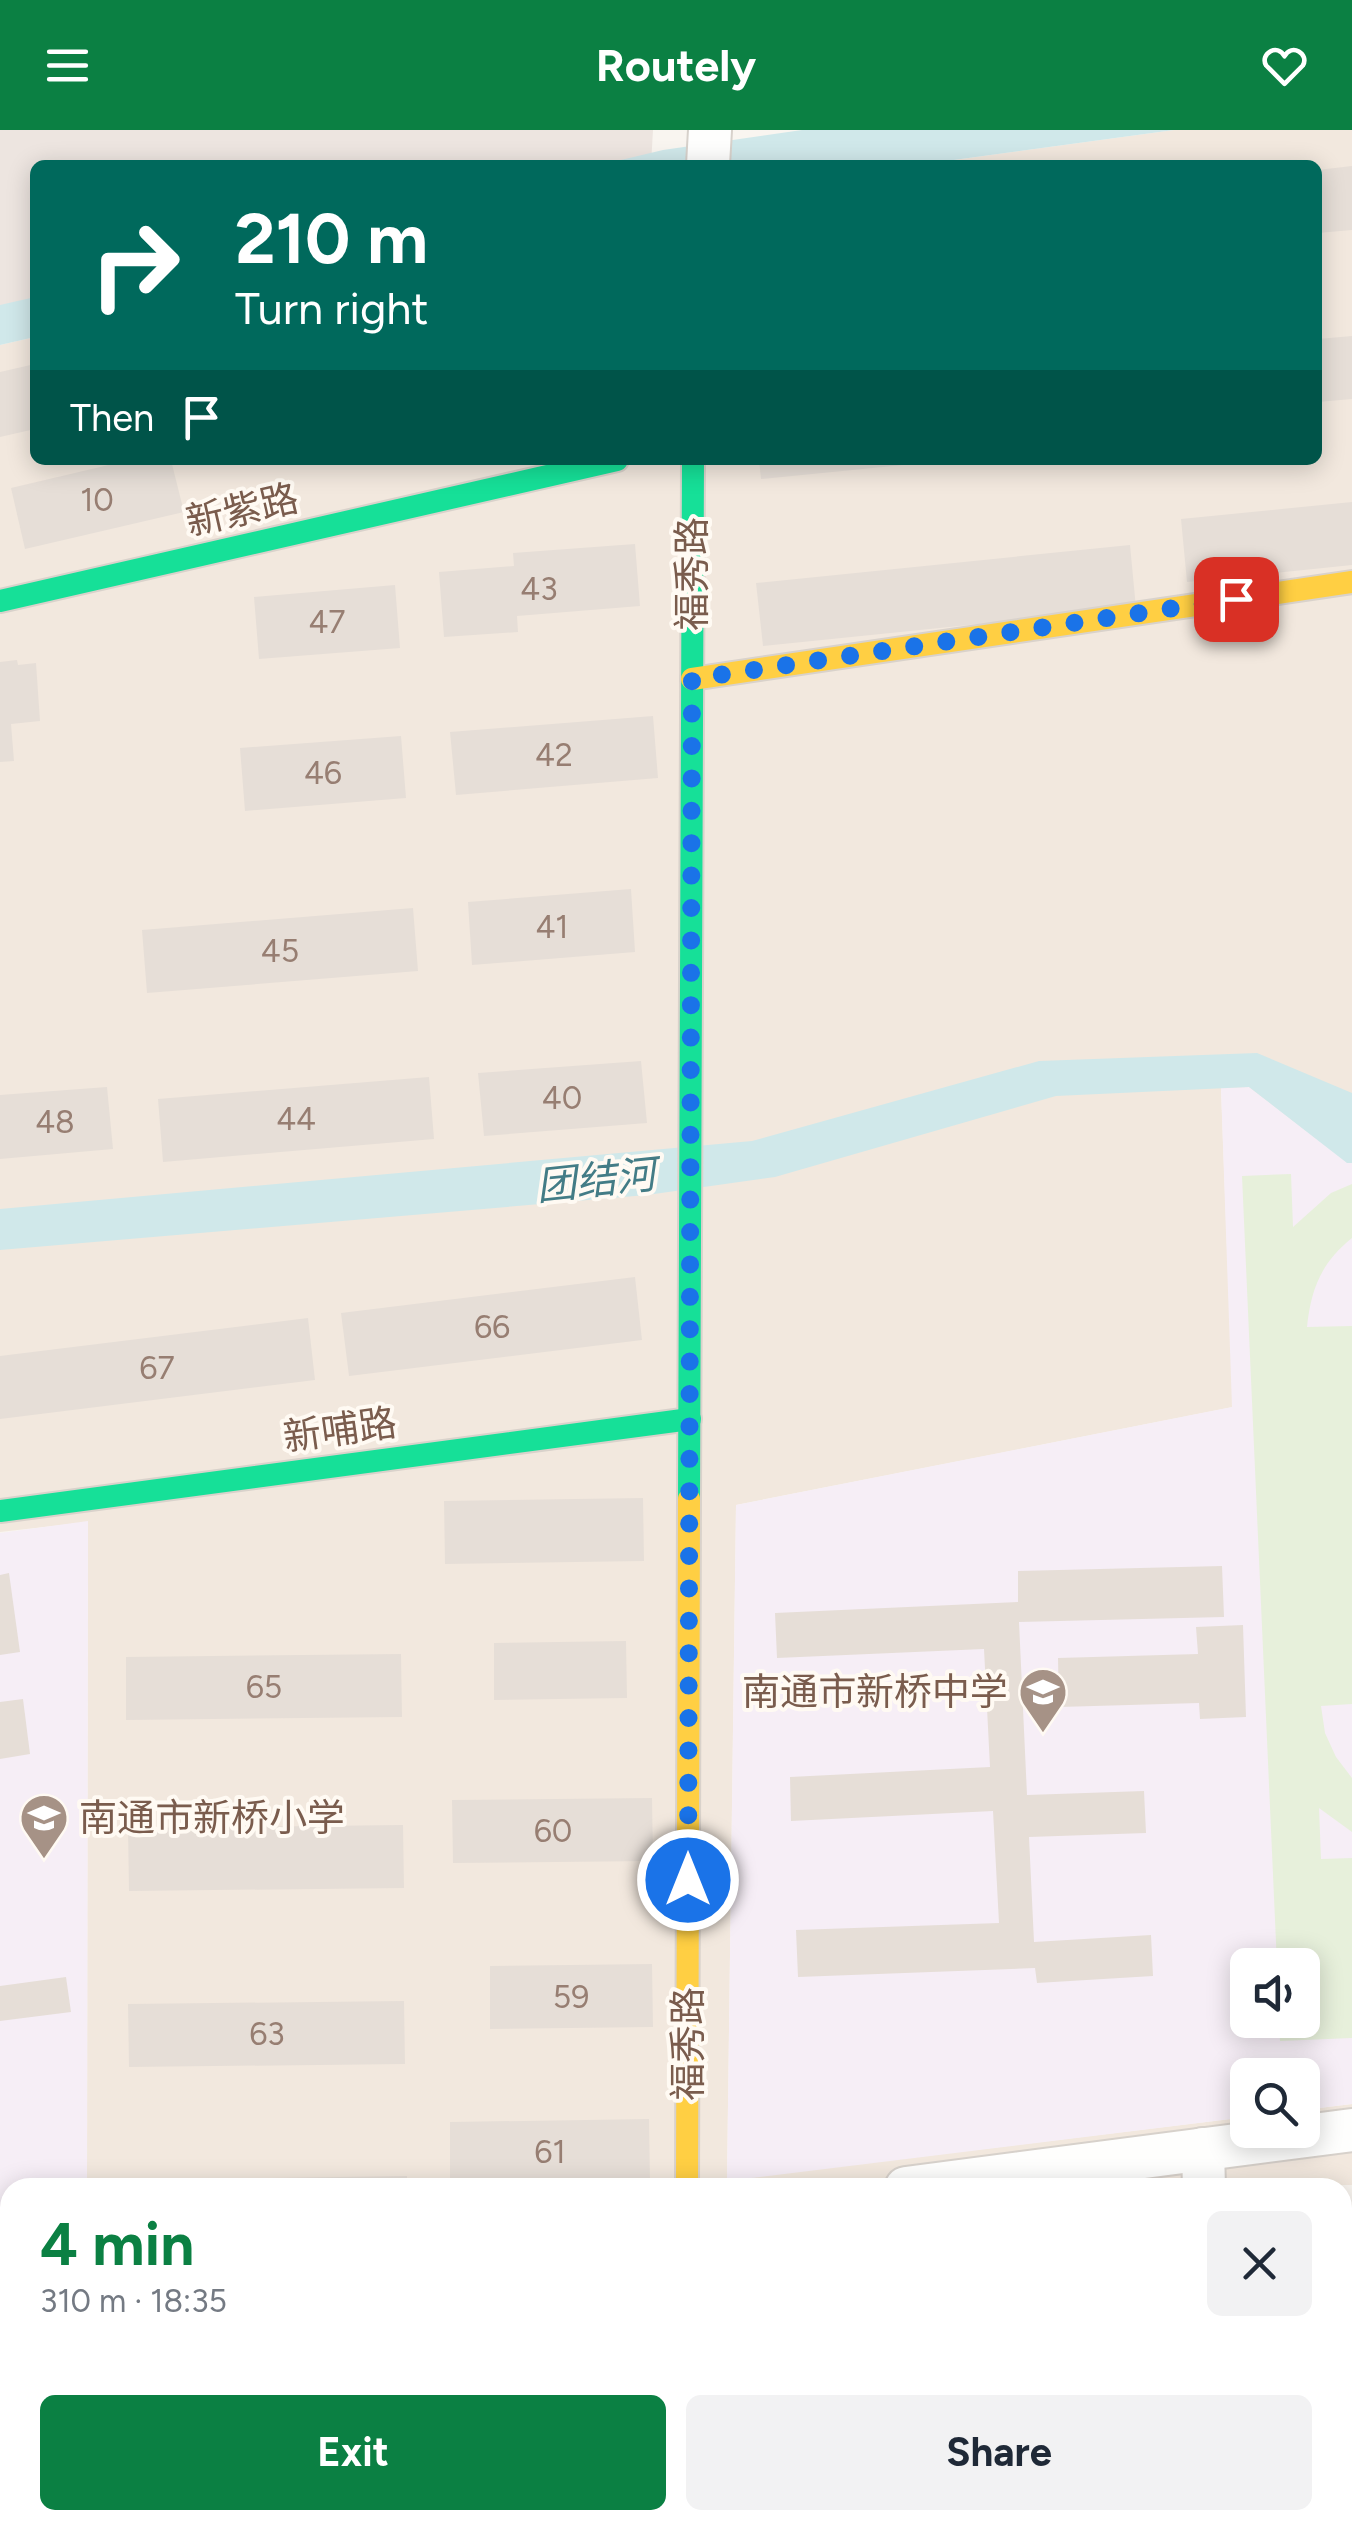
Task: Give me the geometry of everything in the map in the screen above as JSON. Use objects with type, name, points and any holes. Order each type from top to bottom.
[{"type":"street","points":[[708,160],[710,130]]},
{"type":"street","name":"新紫路","points":[[0,601],[595,465]]},
{"type":"street","name":"福秀路","points":[[688,2178],[693,465]]},
{"type":"street","points":[[692,679],[1352,582]]},
{"type":"street","name":"新哺路","points":[[0,1511],[690,1418]]},
{"type":"street","points":[[1054,2178],[1203,2168],[1352,2130]]},
{"type":"shaded area","points":[[0,130],[653,130],[651,160],[30,160],[30,324],[0,331]]},
{"type":"shaded area","points":[[1174,130],[1352,130],[1352,1163],[1221,1089],[1233,1407],[736,1505],[727,2178],[87,2178],[88,1522],[0,1532],[0,345],[30,338],[30,465],[1322,465],[1322,160],[954,160]]},
{"type":"shaded area","name":"南通市新桥中学","points":[[1249,1087],[1352,1163],[1352,2104],[1320,2108],[1320,2058],[1230,2058],[1230,2119],[727,2178],[736,1505],[1232,1407],[1221,1088]]},
{"type":"shaded area","name":"南通市新桥小学","points":[[88,1521],[87,2178],[0,2178],[0,1533]]},
{"type":"shaded area","points":[[1352,2104],[1352,2178],[744,2178],[1230,2119],[1230,2148],[1320,2148],[1320,2108]]},
{"type":"green space","points":[[1291,1174],[1293,1227],[1331,1193],[1352,1184],[1352,1238],[1332,1257],[1319,1278],[1307,1327],[1352,1326],[1352,1704],[1321,1706],[1325,1733],[1352,1778],[1352,1832],[1319,1808],[1321,1859],[1352,1858],[1352,2038],[1280,2041],[1280,2038],[1320,2038],[1320,1948],[1276,1948],[1242,1176]]},
{"type":"water","points":[[802,130],[1174,130],[954,160],[621,160]]},
{"type":"water","points":[[30,298],[30,338],[0,345],[0,305]]},
{"type":"water","name":"团结河","points":[[1257,1053],[1352,1093],[1352,1163],[1249,1087],[1056,1096],[775,1177],[647,1195],[0,1250],[0,1209],[752,1141],[1039,1061]]},
{"type":"building","points":[[1352,166],[1352,230],[1322,233],[1322,170]]},
{"type":"building","points":[[1352,336],[1352,399],[1322,402],[1322,339]]},
{"type":"building","points":[[30,365],[30,430],[0,437],[0,372]]},
{"type":"building","points":[[109,465],[172,465],[184,512],[25,549],[11,488]]},
{"type":"building","points":[[760,465],[903,465],[761,479]]},
{"type":"building","points":[[1352,502],[1352,565],[1187,582],[1181,519]]},
{"type":"building","points":[[635,544],[640,606],[517,616],[518,632],[444,637],[439,572],[514,566],[513,553]]},
{"type":"building","points":[[1130,545],[1136,608],[763,646],[756,583]]},
{"type":"building","points":[[395,585],[400,648],[259,659],[254,597]]},
{"type":"building","points":[[17,660],[18,665],[36,663],[40,721],[11,724],[14,761],[0,762],[0,662]]},
{"type":"building","points":[[653,716],[658,778],[456,795],[450,732]]},
{"type":"building","points":[[401,736],[406,798],[245,811],[240,748]]},
{"type":"building","points":[[631,889],[635,952],[472,965],[468,902]]},
{"type":"building","points":[[413,908],[418,971],[147,993],[142,930]]},
{"type":"building","points":[[641,1061],[647,1123],[484,1136],[478,1073]]},
{"type":"building","points":[[429,1077],[434,1139],[163,1162],[158,1099]]},
{"type":"building","points":[[107,1087],[113,1149],[0,1159],[0,1095]]},
{"type":"building","points":[[635,1277],[642,1340],[349,1376],[341,1313]]},
{"type":"building","points":[[308,1318],[315,1380],[0,1419],[0,1356]]},
{"type":"building","points":[[643,1498],[644,1561],[445,1564],[444,1501]]},
{"type":"building","points":[[1222,1566],[1224,1617],[1019,1622],[1027,1795],[1144,1791],[1146,1833],[1029,1837],[1034,1942],[1151,1935],[1153,1976],[1037,1983],[1035,1968],[798,1977],[796,1930],[999,1923],[993,1811],[791,1821],[790,1777],[990,1767],[984,1649],[777,1658],[775,1613],[1018,1602],[1018,1571]]},
{"type":"building","points":[[9,1573],[20,1652],[0,1655],[0,1575]]},
{"type":"building","points":[[1243,1625],[1246,1717],[1200,1719],[1199,1703],[1059,1707],[1058,1658],[1198,1654],[1196,1627]]},
{"type":"building","points":[[626,1641],[627,1698],[494,1700],[494,1643]]},
{"type":"building","points":[[401,1654],[402,1717],[126,1720],[126,1657]]},
{"type":"building","points":[[23,1699],[30,1754],[0,1759],[0,1702]]},
{"type":"building","points":[[652,1798],[653,1861],[453,1863],[452,1800]]},
{"type":"building","points":[[403,1825],[404,1888],[129,1891],[128,1828]]},
{"type":"building","points":[[652,1964],[653,2027],[490,2029],[490,1966]]},
{"type":"building","points":[[66,1977],[71,2012],[0,2021],[0,1986]]},
{"type":"building","points":[[404,2001],[405,2064],[129,2067],[128,2004]]},
{"type":"building","points":[[649,2119],[650,2178],[450,2178],[450,2122]]},
{"type":"building","points":[[407,2176],[407,2178],[270,2178]]},
{"type":"traffic: fast","points":[[0,601],[595,465]]},
{"type":"traffic: fast","points":[[689,1499],[693,465]]},
{"type":"traffic: fast","points":[[0,1511],[690,1419]]},
{"type":"traffic: slow","points":[[692,679],[1352,582]]},
{"type":"traffic: slow","points":[[687,2178],[689,1499]]},
{"type":"place","name":"南通市新桥中学","points":[[1043,1734]]},
{"type":"place","name":"南通市新桥小学","points":[[44,1860]]},
{"type":"route","points":[[688,1880],[692,679],[1236,599]]}]
